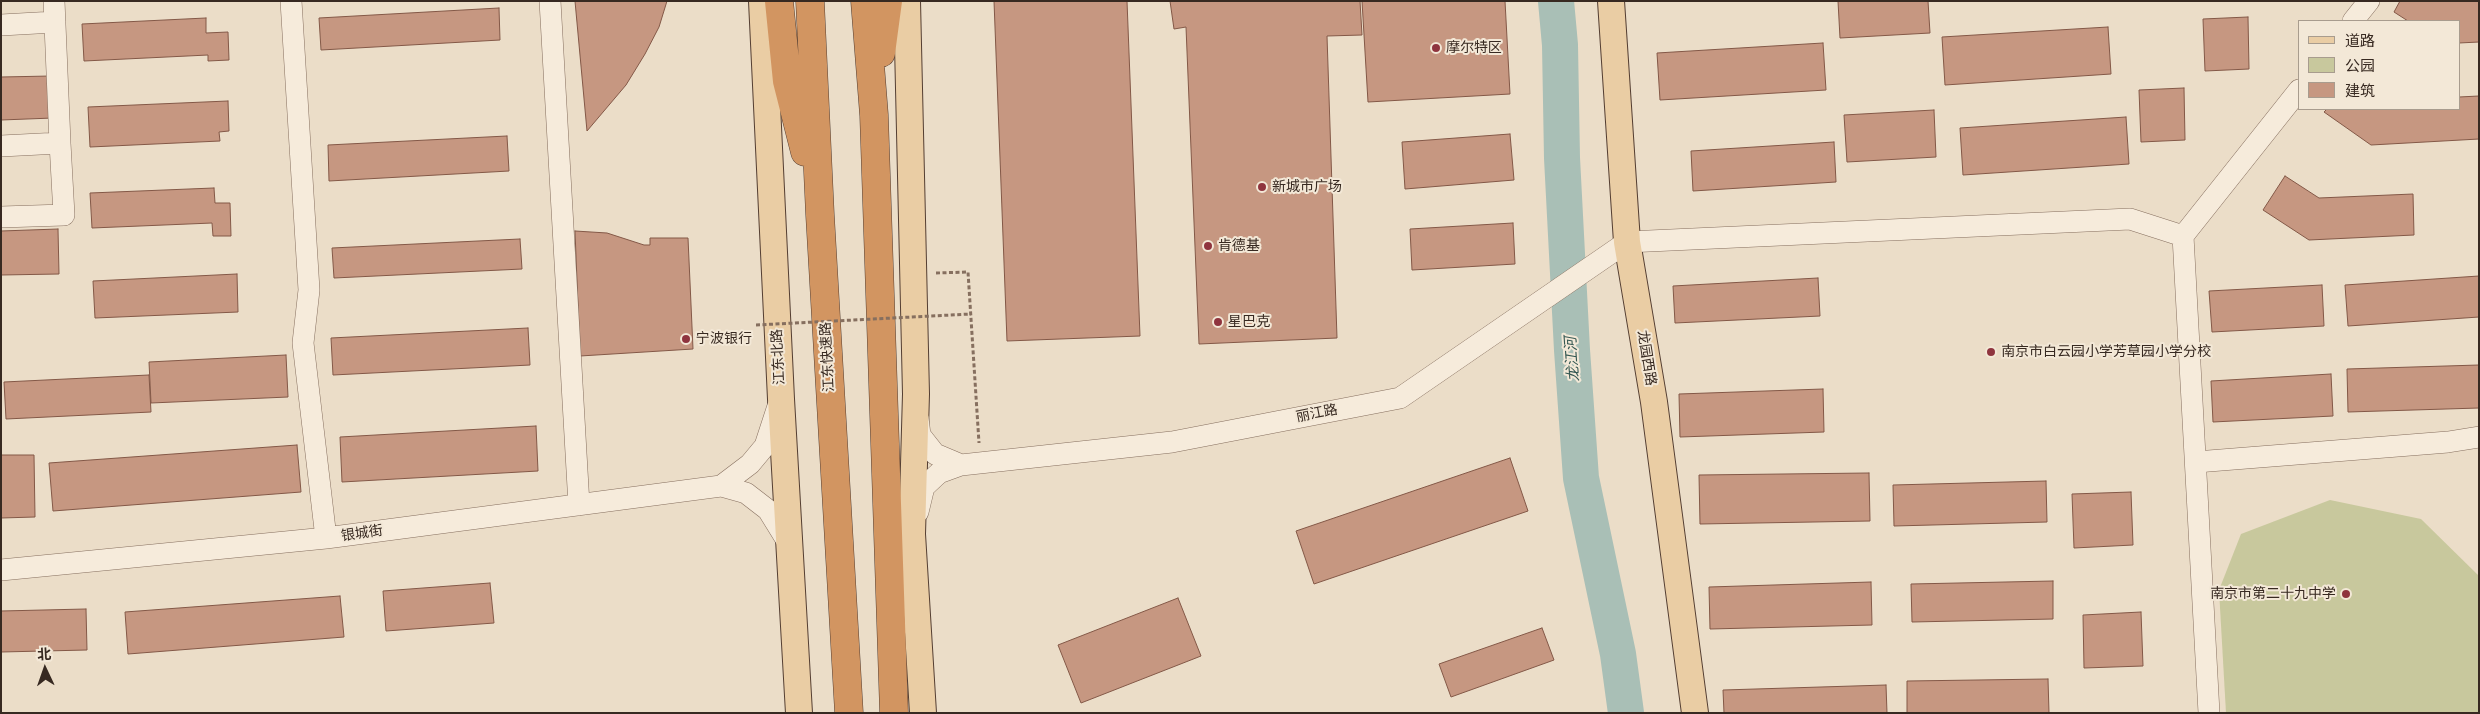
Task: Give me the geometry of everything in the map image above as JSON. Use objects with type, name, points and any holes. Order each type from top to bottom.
[{"type":"highway","points":[[779,1],[787,81],[820,215]]},
{"type":"highway","name":"江东快速路","points":[[810,1],[820,215],[850,713]]},
{"type":"highway","points":[[865,1],[874,114],[894,713]]},
{"type":"highway","points":[[874,114],[888,1]]},
{"type":"main road","name":"江东北路","points":[[762,1],[781,399],[799,713]]},
{"type":"main road","points":[[907,1],[916,394],[912,534],[923,713]]},
{"type":"main road","name":"龙园西路","points":[[1611,1],[1627,242],[1654,402],[1695,713]]},
{"type":"street","points":[[1,217],[64,215],[54,1]]},
{"type":"street","points":[[291,1],[309,290],[303,343],[326,538]]},
{"type":"street","points":[[550,1],[579,505]]},
{"type":"street","points":[[2354,20],[2369,1]]},
{"type":"street","points":[[1,25],[55,22]]},
{"type":"street","points":[[2209,713],[2183,236],[2298,91]]},
{"type":"street","points":[[1,146],[60,143]]},
{"type":"street","points":[[1627,242],[2130,219],[2183,236]]},
{"type":"street","name":"丽江路","points":[[912,534],[924,487],[939,473],[971,465],[1172,442],[1400,398],[1627,242]]},
{"type":"street","name":"丽江路","points":[[916,394],[920,435],[935,454],[971,465]]},
{"type":"street","name":"银城街","points":[[721,486],[750,464],[765,446],[781,399]]},
{"type":"street","points":[[2196,462],[2448,442],[2479,437]]},
{"type":"street","name":"银城街","points":[[1,570],[326,538],[721,486],[746,493],[768,510],[789,544]]},
{"type":"path","points":[[914,274],[968,272],[971,314],[971,465]]},
{"type":"path","points":[[756,325],[971,314]]},
{"type":"green space","name":"南京市第二十九中学","points":[[2330,500],[2421,519],[2479,576],[2479,713],[2226,713],[2219,590],[2241,534]]},
{"type":"building","points":[[575,1],[667,1],[659,27],[626,85],[587,131]]},
{"type":"building","points":[[994,1],[1127,1],[1140,336],[1007,341]]},
{"type":"building","name":"新城市广场","points":[[1170,1],[1360,1],[1362,35],[1327,36],[1337,338],[1199,344],[1186,27],[1174,29]]},
{"type":"building","name":"摩尔特区","points":[[1362,1],[1505,1],[1510,94],[1368,102]]},
{"type":"building","points":[[1838,1],[1928,1],[1930,33],[1840,38]]},
{"type":"building","points":[[2400,1],[2479,1],[2479,42],[2460,43],[2460,20],[2406,20],[2394,12]]},
{"type":"building","points":[[499,8],[500,40],[321,50],[319,18]]},
{"type":"building","points":[[2248,17],[2249,69],[2205,71],[2203,19]]},
{"type":"building","points":[[206,18],[206,33],[228,32],[229,60],[208,61],[208,55],[84,61],[82,24]]},
{"type":"building","points":[[2108,27],[2111,74],[1945,85],[1942,37]]},
{"type":"building","points":[[1823,43],[1826,90],[1660,100],[1657,53]]},
{"type":"building","points":[[51,76],[53,118],[1,120],[1,77]]},
{"type":"building","points":[[2184,88],[2185,140],[2141,142],[2139,90]]},
{"type":"building","points":[[2479,96],[2479,139],[2371,145],[2324,112],[2326,110],[2460,110],[2460,97]]},
{"type":"building","points":[[228,101],[229,131],[219,132],[220,141],[90,147],[88,107]]},
{"type":"building","points":[[1934,110],[1936,157],[1847,162],[1844,115]]},
{"type":"building","points":[[2126,117],[2129,164],[1963,175],[1960,128]]},
{"type":"building","points":[[1510,134],[1514,180],[1405,189],[1402,142]]},
{"type":"building","points":[[507,136],[509,171],[329,181],[328,145]]},
{"type":"building","points":[[1834,142],[1836,182],[1693,191],[1691,151]]},
{"type":"building","points":[[2285,176],[2319,198],[2413,194],[2414,235],[2309,240],[2263,210]]},
{"type":"building","points":[[214,188],[215,203],[230,203],[231,236],[213,236],[212,223],[92,228],[90,193]]},
{"type":"building","points":[[1513,223],[1515,264],[1412,270],[1410,229]]},
{"type":"building","points":[[58,229],[59,274],[1,275],[1,231]]},
{"type":"building","points":[[575,231],[607,233],[644,245],[650,245],[650,238],[688,238],[693,349],[580,356]]},
{"type":"building","points":[[520,239],[522,269],[334,278],[332,248]]},
{"type":"building","points":[[237,274],[238,312],[95,318],[93,281]]},
{"type":"building","points":[[2479,276],[2479,317],[2348,326],[2345,285]]},
{"type":"building","points":[[1818,278],[1820,316],[1675,323],[1673,286]]},
{"type":"building","points":[[2322,285],[2324,326],[2212,332],[2209,291]]},
{"type":"building","points":[[528,328],[530,365],[333,375],[331,338]]},
{"type":"building","points":[[286,355],[288,397],[151,403],[149,362]]},
{"type":"building","points":[[2479,365],[2479,408],[2348,412],[2347,369]]},
{"type":"building","points":[[2331,374],[2333,416],[2213,422],[2211,381]]},
{"type":"building","points":[[149,375],[151,412],[6,419],[4,382]]},
{"type":"building","points":[[1823,389],[1824,432],[1680,437],[1679,394]]},
{"type":"building","points":[[536,426],[538,471],[342,482],[340,437]]},
{"type":"building","points":[[297,445],[301,492],[53,511],[49,463]]},
{"type":"building","points":[[1,455],[34,455],[35,517],[1,518]]},
{"type":"building","points":[[1510,458],[1528,511],[1314,584],[1296,531]]},
{"type":"building","points":[[1869,473],[1870,521],[1700,524],[1699,475]]},
{"type":"building","points":[[2046,481],[2047,522],[1894,526],[1893,485]]},
{"type":"building","points":[[2131,492],[2133,545],[2074,548],[2072,494]]},
{"type":"building","points":[[2053,581],[2053,619],[1912,622],[1911,584]]},
{"type":"building","points":[[1871,582],[1872,625],[1710,629],[1709,587]]},
{"type":"building","points":[[490,583],[494,623],[386,631],[383,591]]},
{"type":"building","points":[[340,596],[344,637],[128,654],[125,612]]},
{"type":"building","points":[[1178,598],[1201,656],[1081,703],[1058,645]]},
{"type":"building","points":[[86,609],[87,650],[1,652],[1,611]]},
{"type":"building","points":[[2141,612],[2143,666],[2084,668],[2083,615]]},
{"type":"building","points":[[1542,628],[1554,660],[1451,697],[1439,664]]},
{"type":"building","points":[[2048,679],[2049,713],[1907,713],[1907,681]]},
{"type":"building","points":[[1886,685],[1887,713],[1724,713],[1723,690]]},
{"type":"waterway","name":"龙江河","points":[[1556,1],[1560,45],[1562,158],[1572,350],[1581,478],[1618,654],[1626,713]]},
{"type":"place","name":"摩尔特区","points":[[1436,48]]},
{"type":"place","name":"新城市广场","points":[[1262,187]]},
{"type":"place","name":"肯德基","points":[[1208,246]]},
{"type":"place","name":"星巴克","points":[[1218,322]]},
{"type":"place","name":"宁波银行","points":[[686,339]]},
{"type":"place","name":"南京市白云园小学芳草园小学分校","points":[[1991,352]]},
{"type":"place","name":"南京市第二十九中学","points":[[2346,594]]}]
